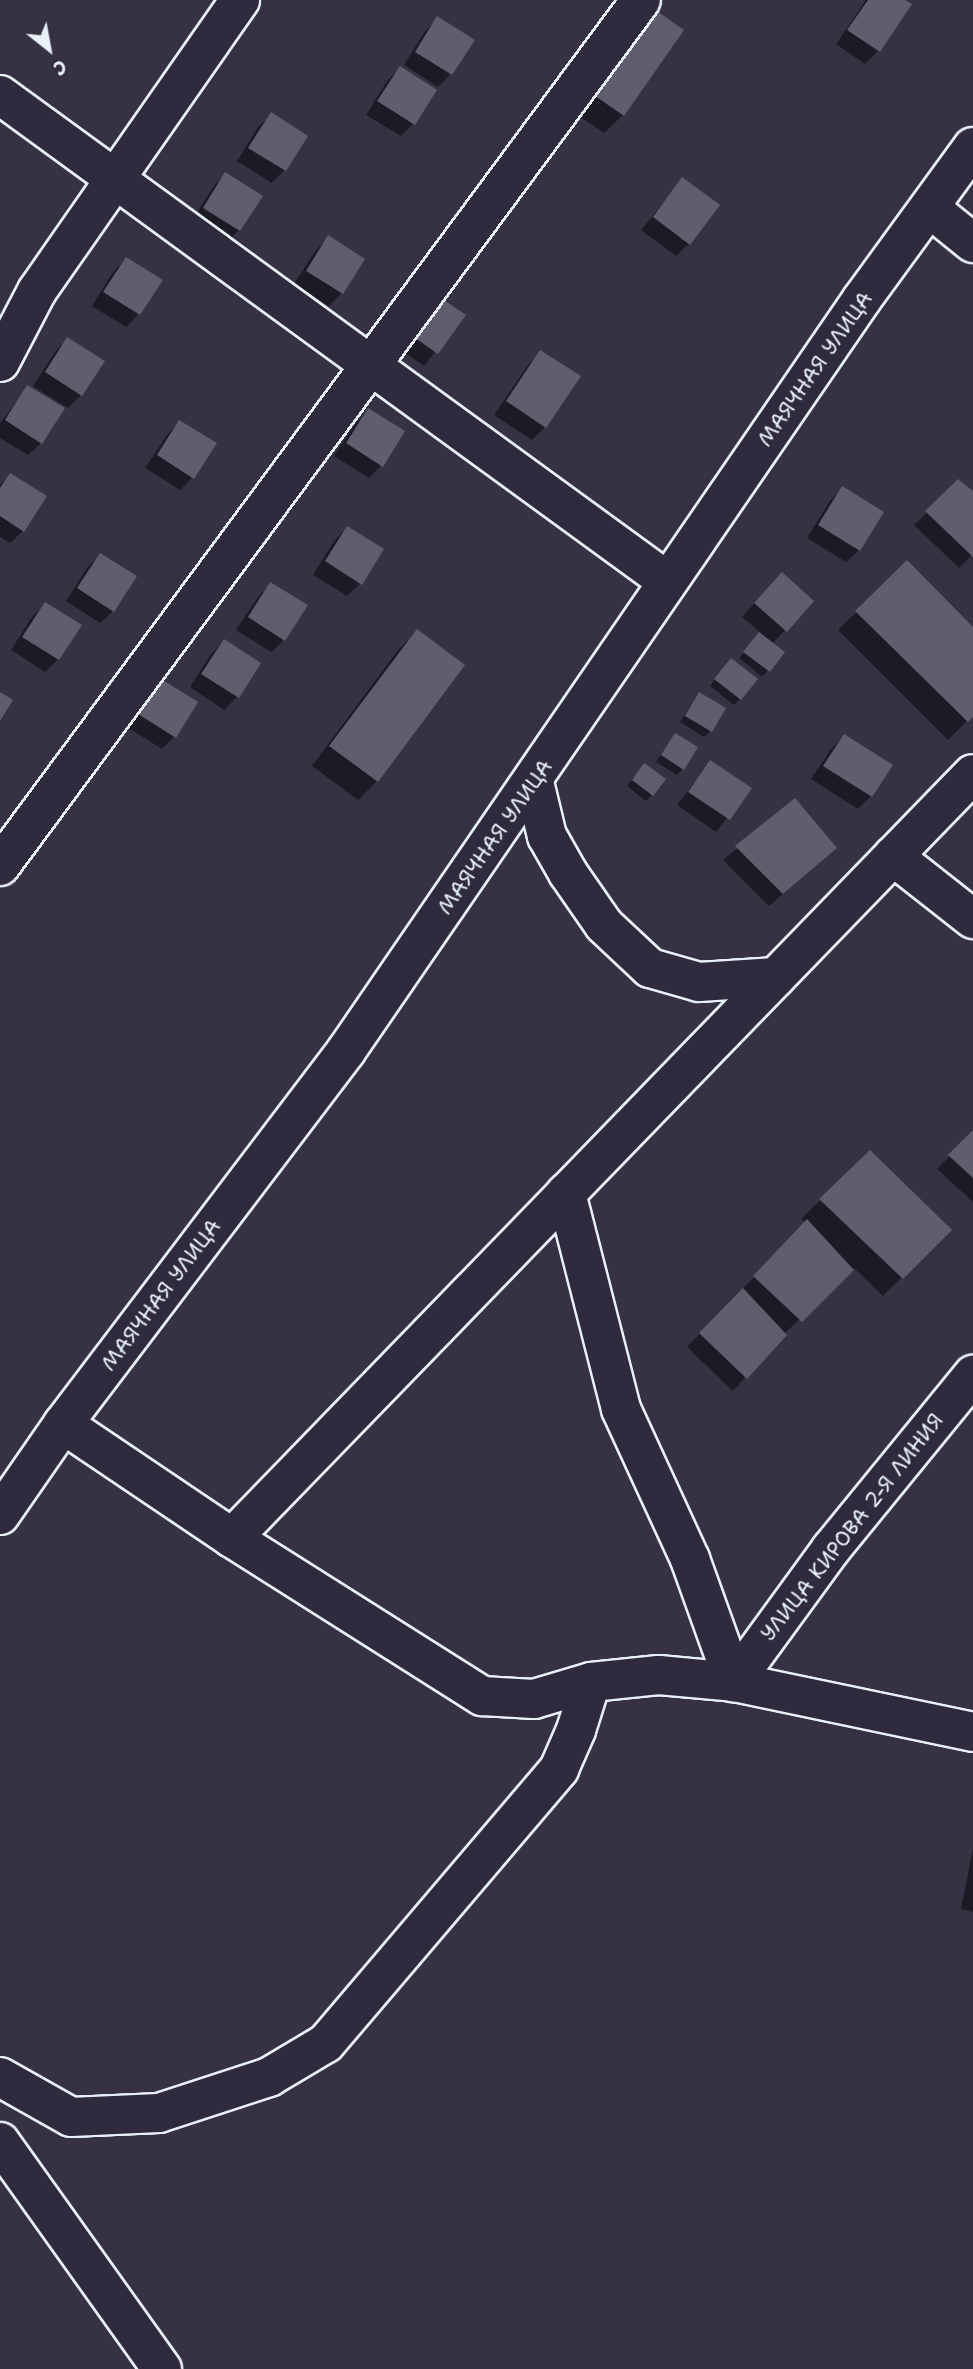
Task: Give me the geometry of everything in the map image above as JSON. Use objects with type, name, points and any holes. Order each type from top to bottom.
[{"type":"street","points":[[0,362],[37,291],[240,0]]},
{"type":"street","points":[[0,866],[641,0]]},
{"type":"street","points":[[0,95],[667,581]]},
{"type":"street","name":"МАЯЧНАЯ УЛИЦА","points":[[0,1515],[63,1424],[346,1051],[534,782],[667,581],[862,299],[931,209],[973,147]]},
{"type":"street","points":[[931,209],[973,243]]},
{"type":"street","points":[[232,1538],[973,774]]},
{"type":"street","points":[[534,782],[547,836],[568,873],[604,925],[650,968],[699,982],[776,977]]},
{"type":"street","points":[[893,856],[973,919]]},
{"type":"street","points":[[566,1193],[621,1409],[690,1559],[734,1682]]},
{"type":"street","name":"УЛИЦА КИРОВА 2-Я ЛИНИЯ","points":[[734,1682],[831,1549],[973,1375]]},
{"type":"street","points":[[63,1424],[232,1538],[482,1696],[534,1699],[591,1682],[659,1675],[734,1682],[973,1732]]},
{"type":"street","points":[[0,2077],[71,2118],[159,2113],[270,2077],[326,2043],[559,1769],[576,1730],[591,1682]]},
{"type":"street","points":[[0,2142],[162,2369]]},
{"type":"building","points":[[641,0],[684,30],[624,116],[578,84]]},
{"type":"building","points":[[868,0],[905,0],[912,4],[880,52],[847,30]]},
{"type":"building","points":[[437,16],[475,40],[452,75],[415,52]]},
{"type":"building","points":[[400,66],[437,90],[415,125],[377,101]]},
{"type":"building","points":[[271,112],[308,136],[286,171],[248,148]]},
{"type":"building","points":[[225,172],[263,196],[240,231],[203,208]]},
{"type":"building","points":[[682,177],[720,205],[690,245],[653,217]]},
{"type":"building","points":[[328,235],[365,259],[343,294],[306,271]]},
{"type":"building","points":[[126,257],[163,280],[140,315],[103,292]]},
{"type":"building","points":[[435,294],[466,315],[438,354],[408,333]]},
{"type":"building","points":[[67,337],[105,361],[82,396],[45,372]]},
{"type":"building","points":[[540,350],[581,376],[546,428],[506,401]]},
{"type":"building","points":[[27,385],[65,408],[42,444],[5,420]]},
{"type":"building","points":[[368,408],[405,431],[383,467],[346,443]]},
{"type":"building","points":[[179,420],[217,443],[194,479],[157,455]]},
{"type":"building","points":[[10,473],[47,496],[24,532],[0,516],[0,488]]},
{"type":"building","points":[[958,479],[973,491],[973,557],[925,511]]},
{"type":"building","points":[[842,486],[884,512],[860,551],[818,525]]},
{"type":"building","points":[[347,526],[384,549],[362,585],[325,561]]},
{"type":"building","points":[[100,553],[137,576],[114,612],[77,588]]},
{"type":"building","points":[[907,560],[973,627],[973,717],[968,722],[855,611]]},
{"type":"building","points":[[782,572],[814,601],[787,632],[754,603]]},
{"type":"building","points":[[270,582],[308,605],[285,641],[248,617]]},
{"type":"building","points":[[45,602],[82,625],[59,660],[22,637]]},
{"type":"building","points":[[417,629],[465,665],[378,782],[329,746]]},
{"type":"building","points":[[759,632],[785,652],[770,672],[743,652]]},
{"type":"building","points":[[224,639],[261,663],[239,698],[201,674]]},
{"type":"building","points":[[731,658],[758,679],[741,700],[714,679]]},
{"type":"building","points":[[161,679],[198,702],[176,738],[138,714]]},
{"type":"building","points":[[0,692],[13,700],[0,721]]},
{"type":"building","points":[[699,692],[726,708],[712,732],[685,716]]},
{"type":"building","points":[[675,733],[698,747],[684,770],[661,755]]},
{"type":"building","points":[[844,734],[893,765],[872,797],[823,766]]},
{"type":"building","points":[[710,760],[752,788],[730,820],[688,792]]},
{"type":"building","points":[[644,763],[666,779],[653,796],[632,780]]},
{"type":"building","points":[[795,798],[837,848],[783,894],[735,846]]},
{"type":"building","points":[[973,1130],[973,1178],[948,1155]]},
{"type":"building","points":[[870,1150],[952,1230],[903,1279],[819,1199]]},
{"type":"building","points":[[807,1219],[854,1270],[802,1322],[753,1276]]},
{"type":"building","points":[[743,1288],[787,1335],[747,1379],[699,1333]]}]
